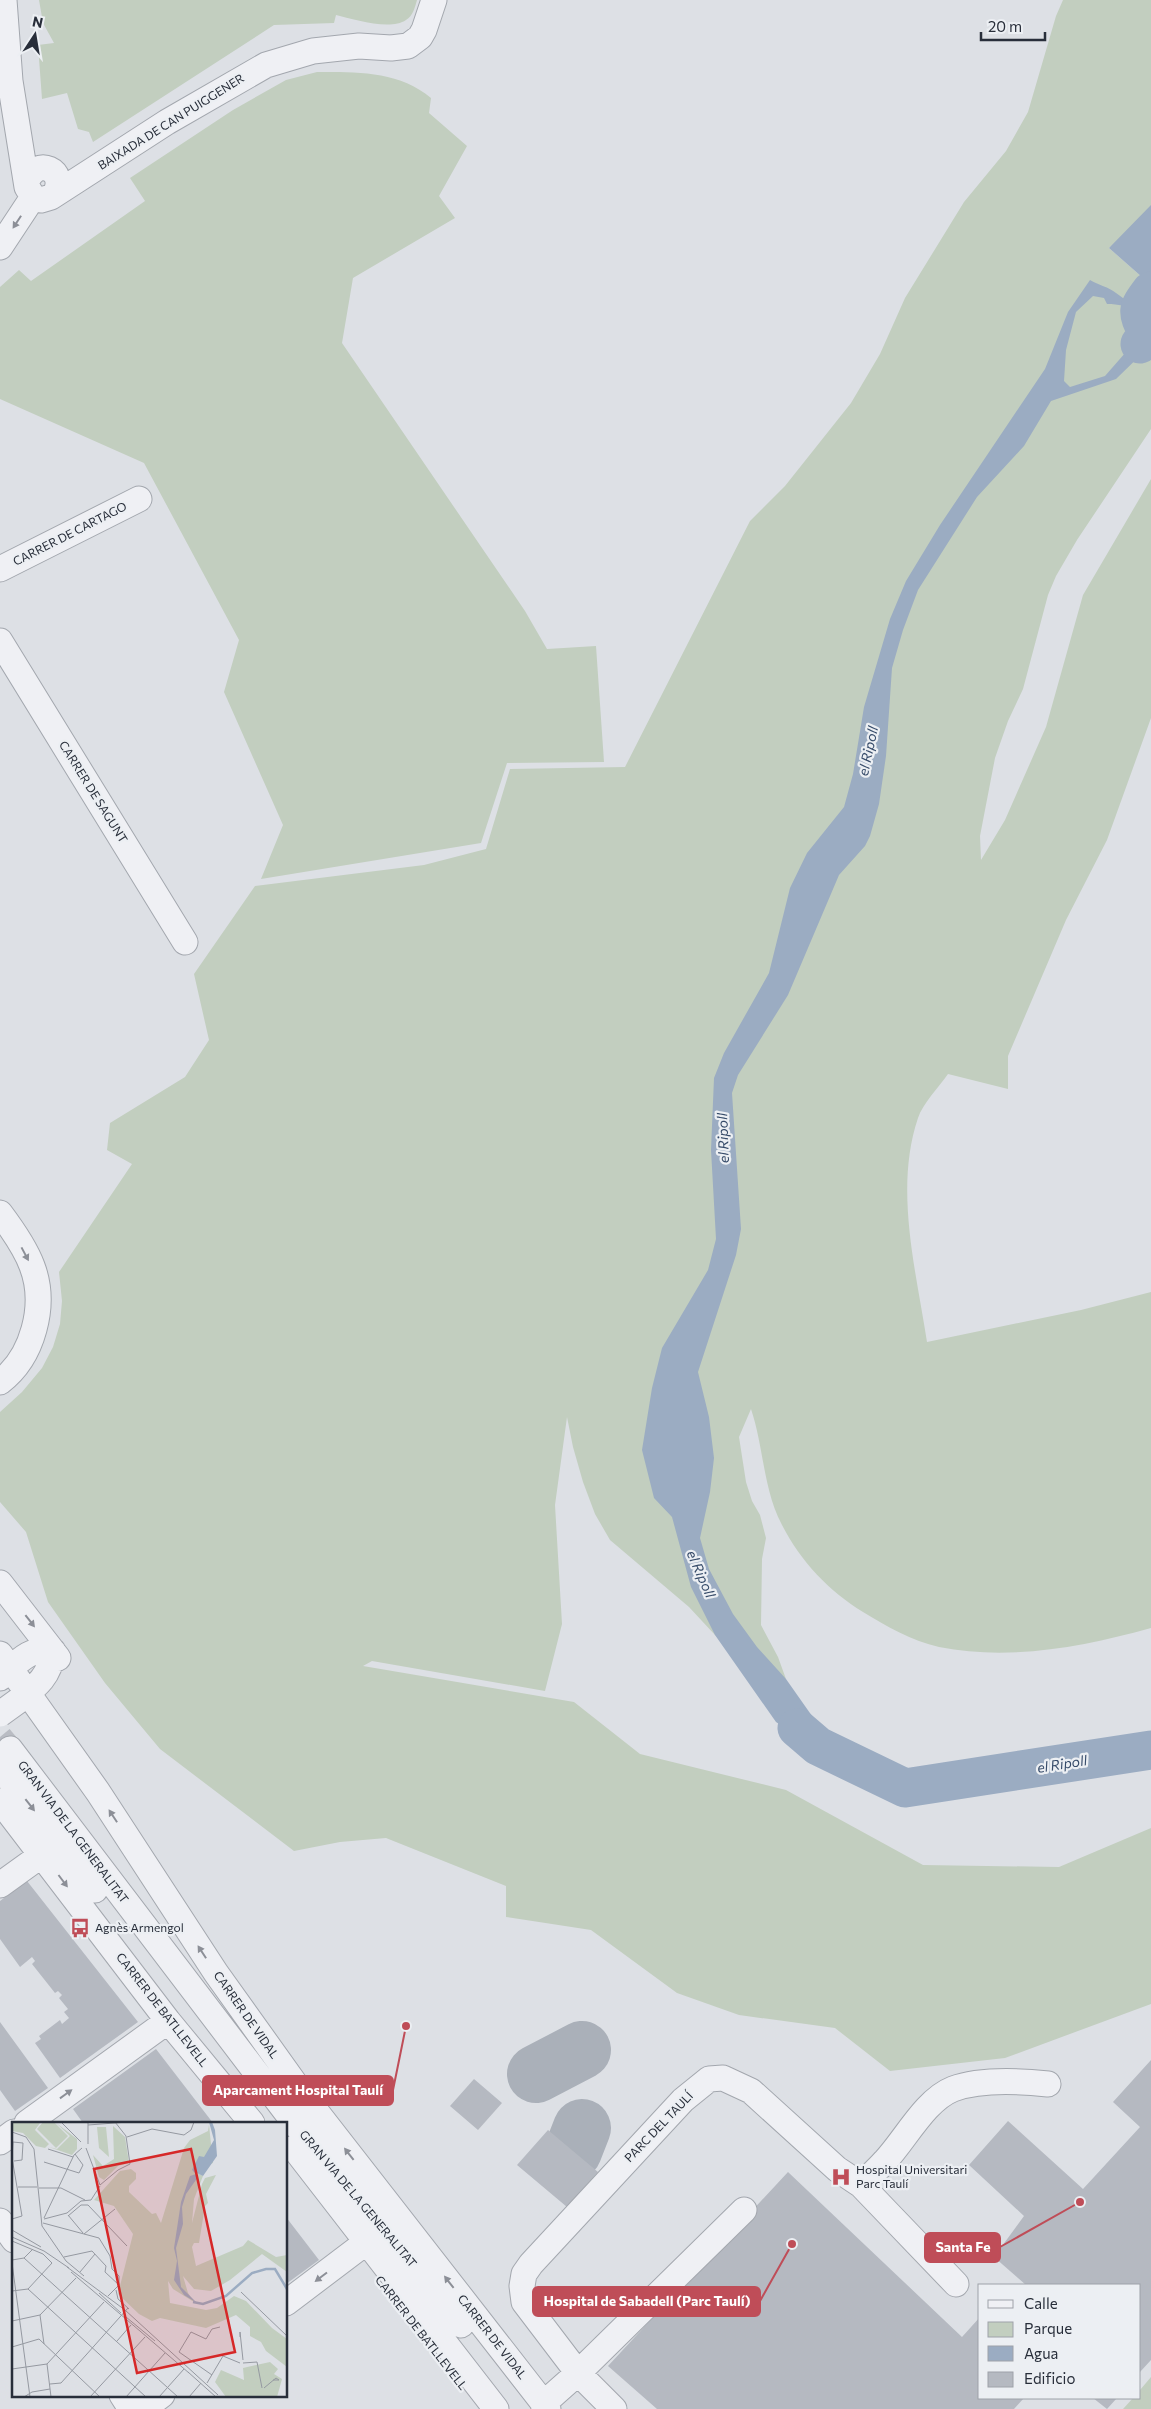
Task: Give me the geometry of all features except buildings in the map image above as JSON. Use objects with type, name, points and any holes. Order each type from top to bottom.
[{"type":"street","points":[[0,247],[43,182],[19,134],[10,81],[4,0]]},
{"type":"street","name":"BAIXADA DE CAN PUIGGENER","points":[[43,182],[107,163],[167,122],[266,65],[313,51],[359,46],[390,48],[408,46],[420,37],[424,30],[434,0]]},
{"type":"street","name":"CARRER DE CARTAGO","points":[[0,569],[139,499]]},
{"type":"street","name":"CARRER DE SAGUNT","points":[[0,642],[185,942]]},
{"type":"street","points":[[0,1213],[11,1227],[32,1267],[37,1294],[37,1312],[33,1332],[23,1356],[3,1374]]},
{"type":"street","points":[[0,1583],[59,1660]]},
{"type":"street","points":[[4,1667],[33,1652],[44,1649],[59,1660]]},
{"type":"street","points":[[16,1702],[40,1684],[51,1665],[59,1660]]},
{"type":"street","name":"CARRER DE VIDAL","points":[[4,1667],[16,1702],[98,1792],[216,1973],[301,2092],[540,2407]]},
{"type":"street","name":"GRAN VIA DE LA GENERALITAT","points":[[5,1758],[309,2142],[540,2407]]},
{"type":"street","name":"GRAN VIA DE LA GENERALITAT","points":[[5,1758],[273,2122]]},
{"type":"street","name":"CARRER DE BATLLEVELL","points":[[0,1801],[43,1854],[168,2021],[251,2122]]},
{"type":"street","points":[[0,1886],[43,1854]]},
{"type":"street","points":[[28,2122],[168,2021]]},
{"type":"street","name":"PARC DEL TAULÍ","points":[[614,2409],[578,2373],[524,2302],[522,2286],[524,2274],[531,2264],[683,2100],[709,2079],[723,2078],[751,2091],[837,2169],[861,2184],[956,2284]]},
{"type":"street","points":[[861,2184],[886,2160],[923,2114],[952,2090],[964,2086],[1016,2081],[1048,2084]]},
{"type":"street","points":[[0,2142],[12,2133]]},
{"type":"street","name":"GRAN VIA DE LA GENERALITAT","points":[[288,2141],[496,2409]]},
{"type":"street","name":"CARRER DE BATLLEVELL","points":[[288,2167],[356,2250],[480,2409]]},
{"type":"street","points":[[540,2407],[578,2373],[744,2210]]},
{"type":"street","points":[[0,2221],[12,2237]]},
{"type":"street","points":[[288,2301],[356,2250]]},
{"type":"street","points":[[123,2396],[131,2409]]},
{"type":"street","points":[[144,2409],[161,2396]]},
{"type":"green space","points":[[39,0],[417,0],[410,16],[399,23],[371,23],[336,15],[334,23],[274,25],[93,142],[89,132],[78,129],[67,93],[42,99],[38,45],[54,43],[43,23]]},
{"type":"green space","points":[[1063,0],[1151,0],[1151,213],[1109,248],[1151,285],[1151,429],[1077,540],[1056,576],[1048,595],[1023,689],[1008,721],[995,758],[980,836],[981,860],[1005,820],[1046,727],[1083,595],[1151,479],[1151,718],[1107,840],[1066,920],[1008,1056],[1008,1089],[948,1074],[927,1101],[918,1118],[911,1145],[907,1201],[909,1230],[927,1342],[1081,1310],[1151,1292],[1151,1628],[1072,1646],[1046,1650],[992,1653],[939,1647],[919,1641],[890,1628],[851,1604],[827,1585],[798,1551],[782,1525],[771,1497],[751,1409],[739,1437],[746,1482],[752,1501],[760,1515],[766,1538],[762,1559],[761,1625],[778,1657],[786,1679],[715,1635],[689,1607],[610,1540],[595,1514],[583,1482],[567,1417],[555,1505],[562,1624],[545,1691],[372,1661],[363,1666],[574,1702],[640,1754],[786,1790],[923,1865],[1059,1867],[1151,1828],[1151,2004],[1005,2058],[890,2071],[835,2028],[739,2015],[677,1993],[591,1930],[506,1917],[506,1886],[386,1838],[340,1842],[294,1851],[160,1749],[105,1683],[48,1602],[26,1532],[0,1502],[0,1412],[22,1392],[42,1368],[53,1347],[60,1324],[62,1301],[59,1272],[132,1164],[107,1150],[110,1123],[185,1077],[209,1040],[194,974],[255,886],[424,865],[486,849],[510,769],[625,767],[750,521],[785,486],[851,403],[880,354],[905,298],[964,202],[1006,151],[1028,112],[1056,16]]},
{"type":"green space","points":[[317,72],[377,75],[391,78],[419,89],[431,98],[429,113],[467,146],[439,196],[455,218],[353,278],[342,343],[525,611],[547,649],[596,646],[604,762],[507,763],[481,843],[261,879],[283,825],[224,692],[239,640],[144,463],[0,399],[0,287],[19,270],[31,281],[145,201],[130,178],[233,110],[286,80]]},
{"type":"green space","points":[[1151,2377],[1151,2409],[1123,2409],[1132,2399],[1141,2399],[1141,2389]]},
{"type":"water","points":[[1151,205],[1151,285],[1109,248]]},
{"type":"water","points":[[1090,280],[1130,301],[1148,297],[1151,291],[1151,307],[1145,320],[1151,326],[1151,345],[1116,379],[1051,401],[1024,446],[977,497],[918,590],[903,630],[892,668],[886,756],[879,804],[870,836],[865,846],[839,875],[788,995],[738,1075],[732,1093],[741,1229],[736,1255],[698,1372],[709,1417],[714,1458],[710,1492],[700,1538],[709,1569],[733,1614],[757,1647],[786,1679],[831,1743],[849,1760],[811,1746],[776,1722],[715,1635],[691,1587],[672,1517],[654,1498],[642,1450],[652,1388],[662,1348],[708,1270],[716,1239],[711,1150],[714,1078],[724,1053],[769,973],[790,888],[807,853],[844,807],[853,774],[864,707],[890,619],[906,581],[940,525],[1045,369],[1068,312]],"holes":[[[1093,296],[1104,298],[1107,304],[1115,304],[1133,311],[1140,320],[1145,335],[1133,344],[1105,376],[1070,387],[1064,381],[1066,350],[1076,312]]]},
{"type":"waterway","name":"el Ripoll","points":[[1140,344],[1148,334],[1140,316],[1140,311],[1151,291]]},
{"type":"waterway","name":"el Ripoll","points":[[797,1728],[818,1746],[905,1788],[1151,1750]]},
{"type":"taxiway","points":[[536,2074],[582,2050]]},
{"type":"taxiway","points":[[573,2151],[582,2128]]},
{"type":"tunnel","points":[[0,1737],[10,1749]]},
{"type":"place","name":"Agnès Armengol","points":[[80,1928]]},
{"type":"place","name":"Aparcament Hospital Taulí","points":[[406,2026]]},
{"type":"place","name":"Hospital Universitari Parc Taulí","points":[[841,2177]]},
{"type":"place","name":"Santa Fe","points":[[1080,2202]]},
{"type":"place","name":"Hospital de Sabadell (Parc Taulí)","points":[[792,2244]]}]
